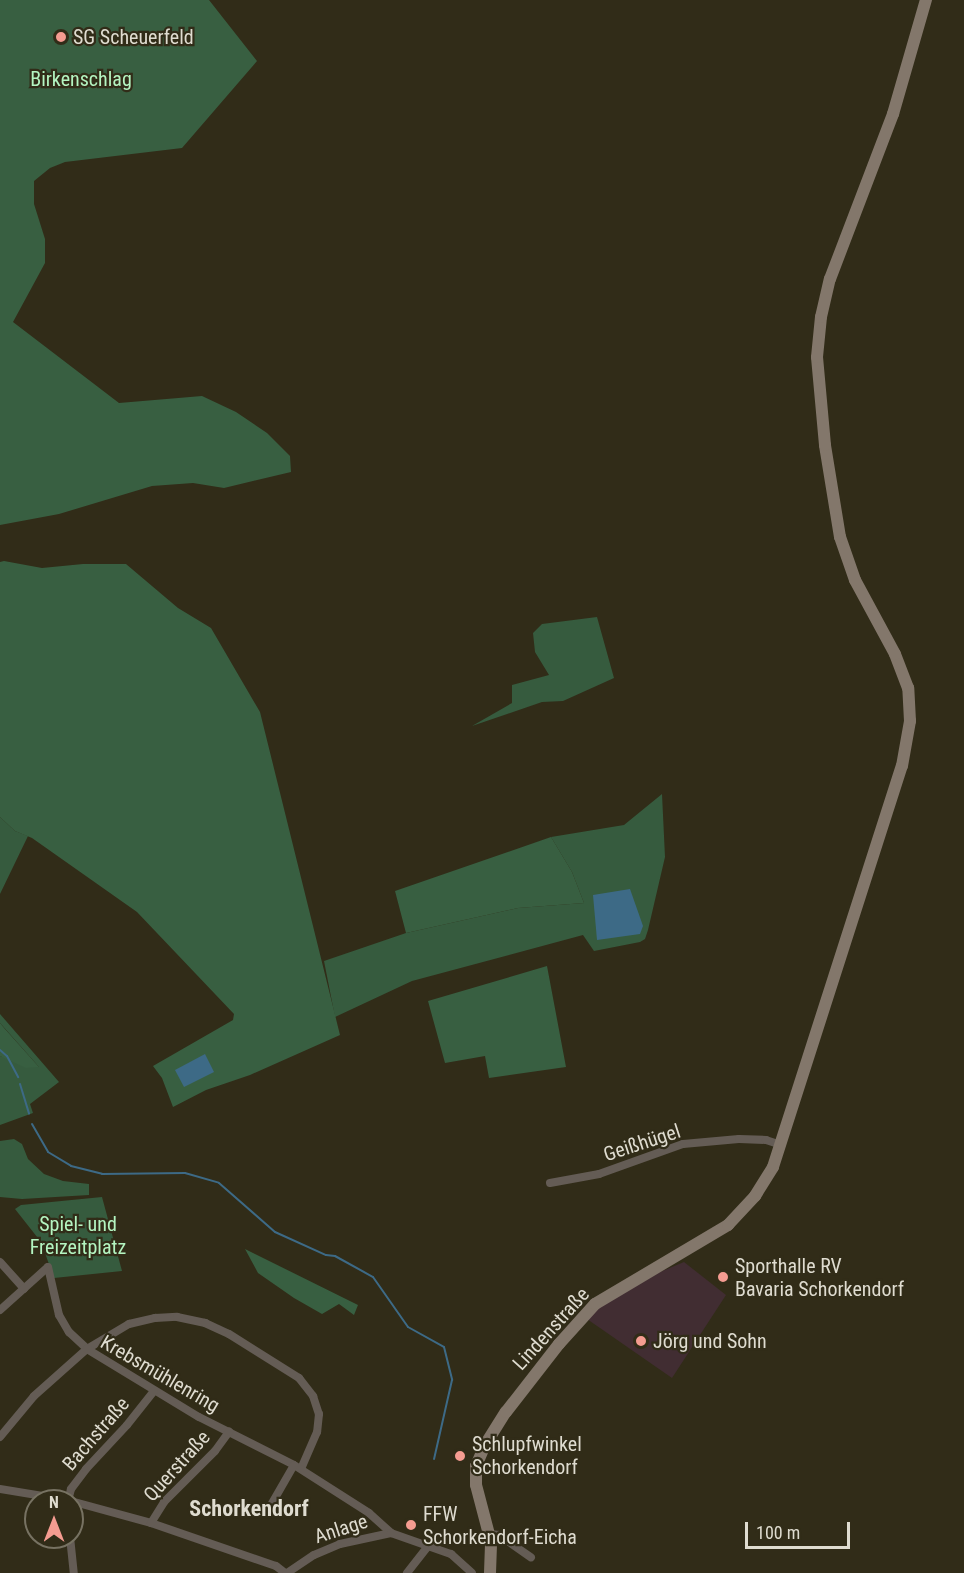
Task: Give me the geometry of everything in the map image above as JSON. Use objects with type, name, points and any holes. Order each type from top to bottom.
[{"type":"street","name":"Lindenstraße","points":[[490,1573],[490,1534],[476,1485],[476,1466],[492,1432],[506,1412],[559,1344],[596,1304],[629,1282],[712,1236],[735,1218],[767,1178],[782,1144],[908,740],[909,694],[895,654],[861,593],[845,554],[825,445],[817,357],[821,317],[830,279],[893,114],[925,5]]},
{"type":"street","name":"Geißhügel","points":[[550,1183],[599,1174],[683,1144],[739,1139],[766,1140],[782,1144]]},
{"type":"street","points":[[0,1262],[24,1289]]},
{"type":"street","points":[[0,1310],[48,1267],[59,1315],[69,1332],[87,1349],[117,1329],[154,1318],[195,1320],[229,1334],[292,1373],[313,1396],[319,1423],[307,1461],[298,1467],[271,1504]]},
{"type":"street","name":"Krebsmühlenring","points":[[0,1437],[34,1396],[87,1349],[154,1391],[298,1467],[369,1513],[391,1533]]},
{"type":"street","name":"Bachstraße","points":[[72,1489],[86,1469],[128,1425],[154,1391]]},
{"type":"street","name":"Querstraße","points":[[151,1523],[164,1502],[215,1451],[229,1432]]},
{"type":"street","points":[[0,1489],[24,1493]]},
{"type":"street","points":[[84,1504],[151,1523],[276,1566],[286,1573]]},
{"type":"street","name":"Anlage","points":[[286,1573],[314,1555],[339,1544],[391,1533],[451,1554],[472,1573]]},
{"type":"street","points":[[490,1534],[499,1536],[531,1557]]},
{"type":"street","points":[[406,1573],[428,1546]]},
{"type":"street","points":[[71,1549],[74,1573]]},
{"type":"shaded area","points":[[684,1262],[726,1295],[672,1378],[587,1319],[598,1308],[660,1272]]},
{"type":"green space","name":"Birkenschlag","points":[[0,0],[209,0],[257,61],[182,148],[65,162],[50,168],[34,181],[34,204],[45,239],[45,263],[13,322],[119,403],[202,396],[236,412],[267,433],[290,456],[291,472],[224,488],[193,483],[152,486],[59,514],[0,525]]},
{"type":"green space","points":[[0,562],[42,568],[83,564],[126,564],[178,608],[211,628],[260,712],[340,1035],[250,1075],[206,1090],[173,1107],[162,1078],[153,1066],[233,1020],[234,1014],[137,912],[32,838],[15,831],[0,817]]},
{"type":"green space","points":[[597,617],[614,678],[563,701],[542,702],[472,726],[512,703],[512,685],[549,675],[535,652],[533,633],[542,624]]},
{"type":"green space","points":[[662,794],[665,857],[645,939],[594,951],[583,935],[412,981],[335,1017],[324,961],[406,933],[518,908],[584,903],[572,872],[551,837],[624,825]]},
{"type":"green space","points":[[0,817],[15,831],[28,836],[0,894]]},
{"type":"green space","points":[[551,837],[572,872],[584,903],[518,908],[406,933],[395,891]]},
{"type":"green space","points":[[547,966],[566,1067],[489,1078],[485,1056],[445,1063],[428,1001]]},
{"type":"green space","points":[[0,1014],[59,1082],[30,1104],[33,1113],[0,1125],[0,1056],[39,1067],[0,1023]]},
{"type":"green space","points":[[0,1023],[39,1067],[26,1068],[0,1056]]},
{"type":"green space","points":[[14,1139],[22,1144],[28,1159],[44,1174],[63,1181],[89,1184],[89,1195],[22,1199],[0,1197],[0,1141]]},
{"type":"green space","name":"Spiel- und Freizeitplatz","points":[[102,1197],[122,1271],[54,1278],[41,1242],[15,1209],[21,1205]]},
{"type":"green space","points":[[245,1249],[358,1305],[354,1315],[339,1304],[322,1314],[294,1298],[258,1273]]},
{"type":"water","points":[[630,889],[643,926],[640,934],[597,940],[593,895]]},
{"type":"water","points":[[205,1054],[214,1072],[184,1087],[175,1070]]},
{"type":"waterway","points":[[0,1050],[7,1056],[18,1077]]},
{"type":"waterway","points":[[20,1084],[29,1114]]},
{"type":"waterway","points":[[32,1124],[48,1152],[71,1166],[102,1174],[185,1173],[219,1183],[275,1232],[326,1255],[335,1256],[373,1277],[408,1327],[444,1347],[452,1380],[434,1459]]},
{"type":"place","name":"SG Scheuerfeld","points":[[61,37]]},
{"type":"place","name":"Sporthalle RV Bavaria Schorkendorf","points":[[723,1277]]},
{"type":"place","name":"Jörg und Sohn","points":[[641,1341]]},
{"type":"place","name":"Schlupfwinkel Schorkendorf","points":[[460,1456]]},
{"type":"place","name":"FFW Schorkendorf-Eicha","points":[[411,1525]]},
{"type":"district","name":"Schorkendorf","points":[[249,1509]]}]
